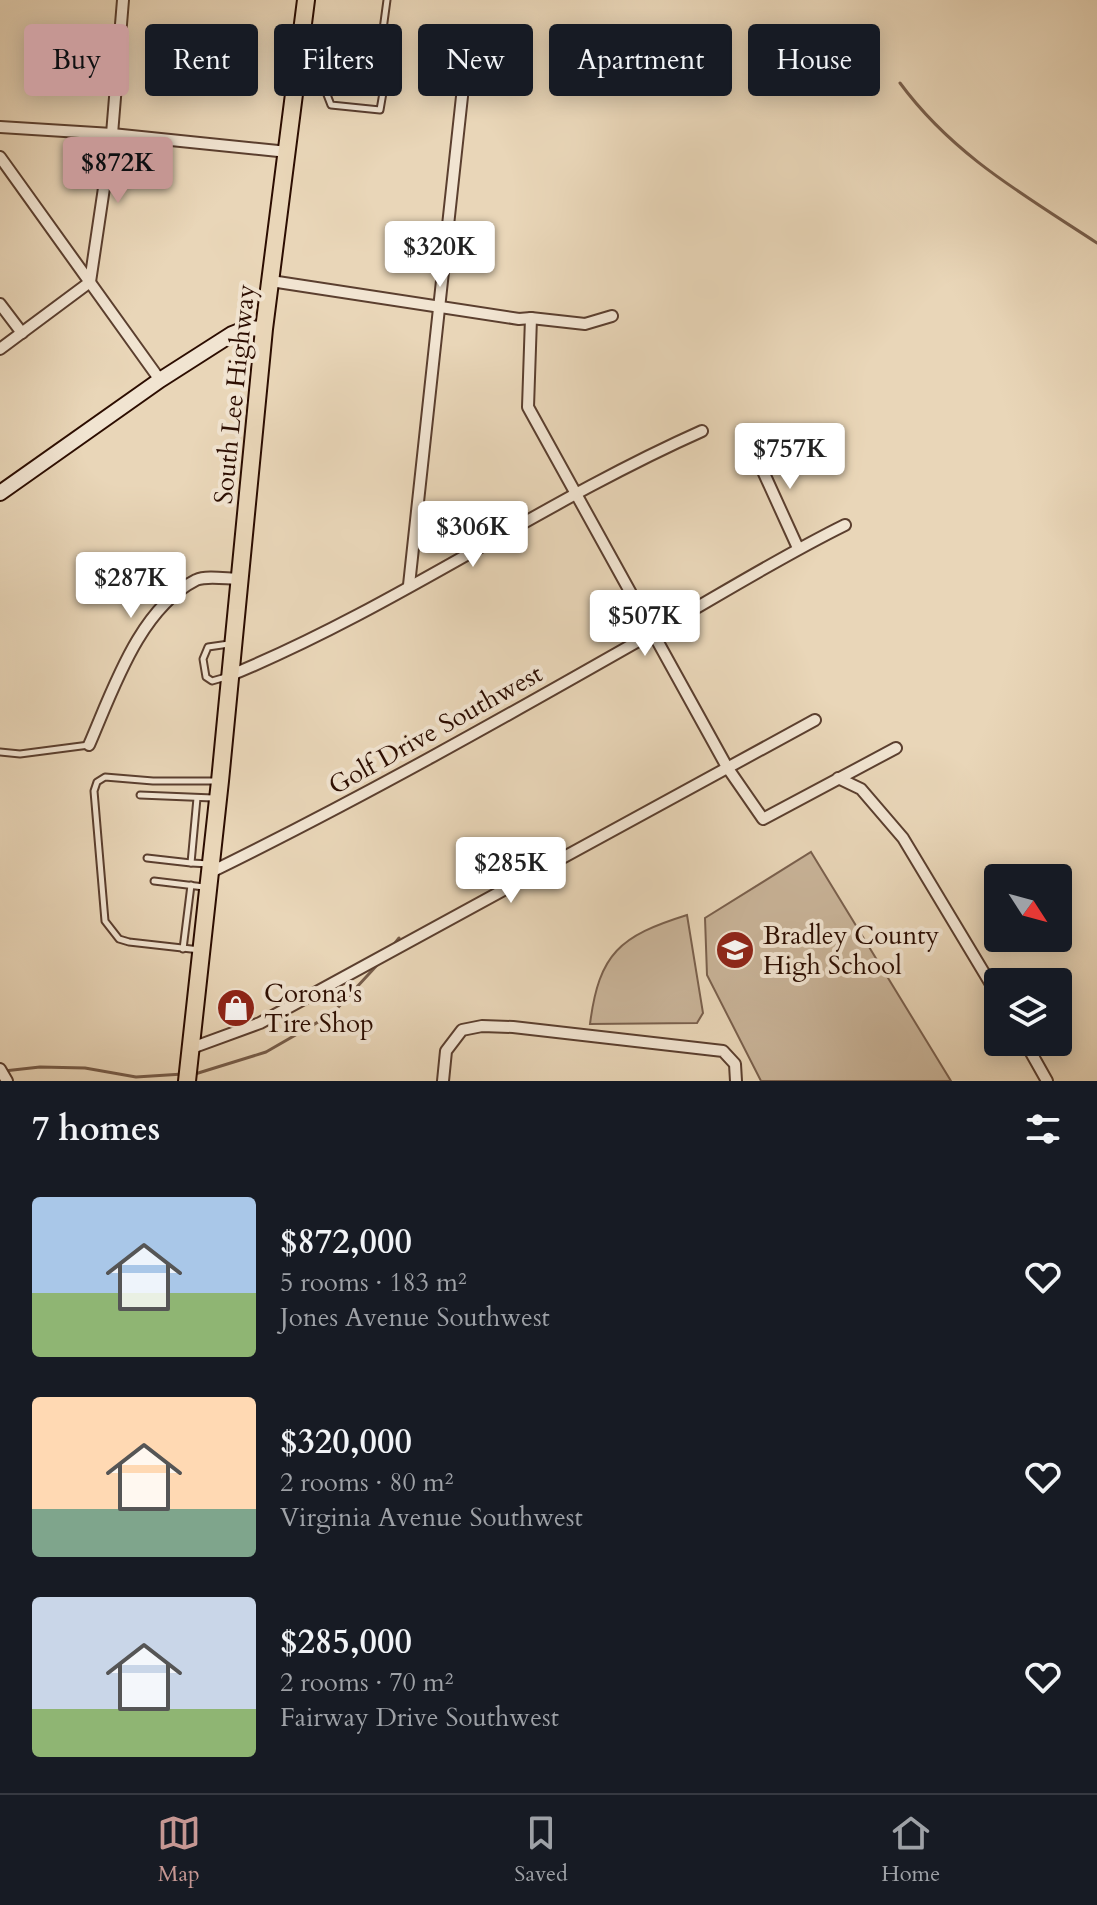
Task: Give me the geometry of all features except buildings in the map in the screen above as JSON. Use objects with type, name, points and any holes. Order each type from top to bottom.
[{"type":"main road","name":"South Lee Highway","points":[[303,24],[306,0]]},
{"type":"main road","name":"South Lee Highway","points":[[187,1081],[231,675],[264,329],[294,96]]},
{"type":"street","points":[[0,349],[90,282],[112,134],[123,0]]},
{"type":"street","points":[[409,585],[462,96]]},
{"type":"street","points":[[0,127],[112,134],[288,152]]},
{"type":"street","points":[[0,157],[160,380]]},
{"type":"street","points":[[271,281],[519,319],[585,324],[612,316]]},
{"type":"street","points":[[0,304],[22,333]]},
{"type":"street","points":[[531,318],[528,407],[651,634],[727,767],[763,819],[896,748]]},
{"type":"street","points":[[0,493],[160,380],[232,334],[247,328],[264,329]]},
{"type":"street","points":[[231,675],[292,649],[576,492],[640,458],[702,431]]},
{"type":"street","points":[[752,447],[798,548]]},
{"type":"street","name":"Golf Drive Southwest","points":[[210,874],[312,823],[651,634],[798,548],[845,525]]},
{"type":"street","points":[[89,745],[136,642],[165,603],[198,578],[239,579]]},
{"type":"street","points":[[189,1049],[260,1023],[815,720]]},
{"type":"street","points":[[838,778],[861,789],[903,838],[984,973]]},
{"type":"street","points":[[443,1081],[446,1051],[462,1030],[482,1026],[723,1051],[735,1064],[736,1081]]},
{"type":"street","points":[[1033,1056],[1047,1081]]},
{"type":"street","points":[[0,1069],[7,1081]]},
{"type":"lane","points":[[384,24],[387,0]]},
{"type":"lane","points":[[328,96],[331,105],[380,110],[382,96]]},
{"type":"lane","points":[[231,675],[212,681],[206,677],[203,659],[208,647],[233,643]]},
{"type":"lane","points":[[0,752],[20,754],[89,745]]},
{"type":"lane","points":[[201,950],[119,939],[105,921],[94,791],[97,782],[105,777],[220,781]]},
{"type":"lane","points":[[140,795],[218,799]]},
{"type":"lane","points":[[191,863],[197,798]]},
{"type":"lane","points":[[147,858],[191,863],[210,874],[191,885],[154,881]]},
{"type":"lane","points":[[183,949],[191,885]]},
{"type":"shaded area","points":[[811,852],[951,1081],[761,1081],[707,975],[705,918]]},
{"type":"shaded area","points":[[687,915],[703,1013],[697,1023],[590,1024],[600,980],[617,951],[645,931]]},
{"type":"waterway","points":[[900,83],[921,109],[966,153],[1097,243]]},
{"type":"waterway","points":[[391,948],[399,938]]},
{"type":"waterway","points":[[195,1074],[266,1052],[332,1014],[379,963]]},
{"type":"waterway","points":[[4,1071],[40,1067],[85,1068],[136,1077],[183,1074]]},
{"type":"place","name":"Bradley County High School","points":[[735,950]]},
{"type":"place","name":"Corona's Tire Shop","points":[[236,1008]]}]
